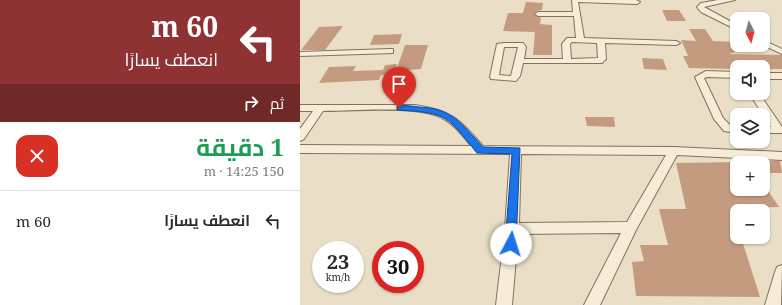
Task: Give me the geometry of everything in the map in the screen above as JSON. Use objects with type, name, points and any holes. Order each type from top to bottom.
[{"type":"street","points":[[575,0],[580,40]]},
{"type":"street","points":[[580,0],[637,2]]},
{"type":"street","points":[[730,24],[703,11],[700,7],[703,4],[732,0]]},
{"type":"street","points":[[538,14],[577,14]]},
{"type":"street","points":[[567,61],[568,41],[580,40],[676,43]]},
{"type":"street","points":[[519,61],[601,60],[600,41]]},
{"type":"street","points":[[500,46],[520,46],[519,61],[515,78],[494,78],[500,46]]},
{"type":"street","points":[[770,46],[782,52]]},
{"type":"street","points":[[300,54],[390,51]]},
{"type":"street","points":[[730,75],[706,74],[698,77],[719,119],[730,129]]},
{"type":"street","points":[[770,76],[782,76]]},
{"type":"street","points":[[759,100],[780,130]]},
{"type":"street","points":[[300,108],[415,108],[440,112],[456,122],[480,150]]},
{"type":"street","points":[[300,137],[320,108]]},
{"type":"street","points":[[300,150],[674,152],[782,156]]},
{"type":"street","points":[[504,305],[512,229],[516,151]]},
{"type":"street","points":[[592,305],[631,227],[674,152]]},
{"type":"street","points":[[512,229],[631,227]]},
{"type":"street","points":[[773,305],[782,272]]},
{"type":"building","points":[[526,2],[543,3],[542,10],[537,11],[534,14],[541,18],[540,24],[552,25],[552,55],[533,55],[535,32],[503,31],[508,13],[523,13]]},
{"type":"building","points":[[662,10],[679,10],[686,21],[667,21]]},
{"type":"building","points":[[343,26],[325,50],[301,50],[319,27]]},
{"type":"building","points":[[689,29],[705,29],[713,41],[730,42],[730,52],[734,52],[729,54],[782,55],[782,69],[770,69],[770,60],[730,60],[730,69],[689,68],[683,56],[688,56],[681,40],[696,41]]},
{"type":"building","points":[[402,34],[399,44],[370,45],[374,35]]},
{"type":"building","points":[[405,45],[428,45],[421,69],[396,71]]},
{"type":"building","points":[[642,58],[663,59],[667,70],[644,69]]},
{"type":"building","points":[[397,64],[393,75],[381,75],[379,80],[319,83],[329,67],[356,66],[353,71],[383,70],[385,65]]},
{"type":"building","points":[[585,117],[614,117],[615,127],[587,126]]},
{"type":"building","points":[[770,161],[780,161],[782,173],[770,173]]},
{"type":"building","points":[[730,162],[730,196],[770,196],[770,194],[779,207],[770,207],[770,204],[730,204],[730,244],[743,244],[760,297],[636,296],[632,262],[644,261],[640,245],[668,245],[659,209],[686,209],[676,163]]},
{"type":"route","points":[[399,108],[431,110],[447,115],[456,122],[480,150],[516,151],[511,244]]}]
